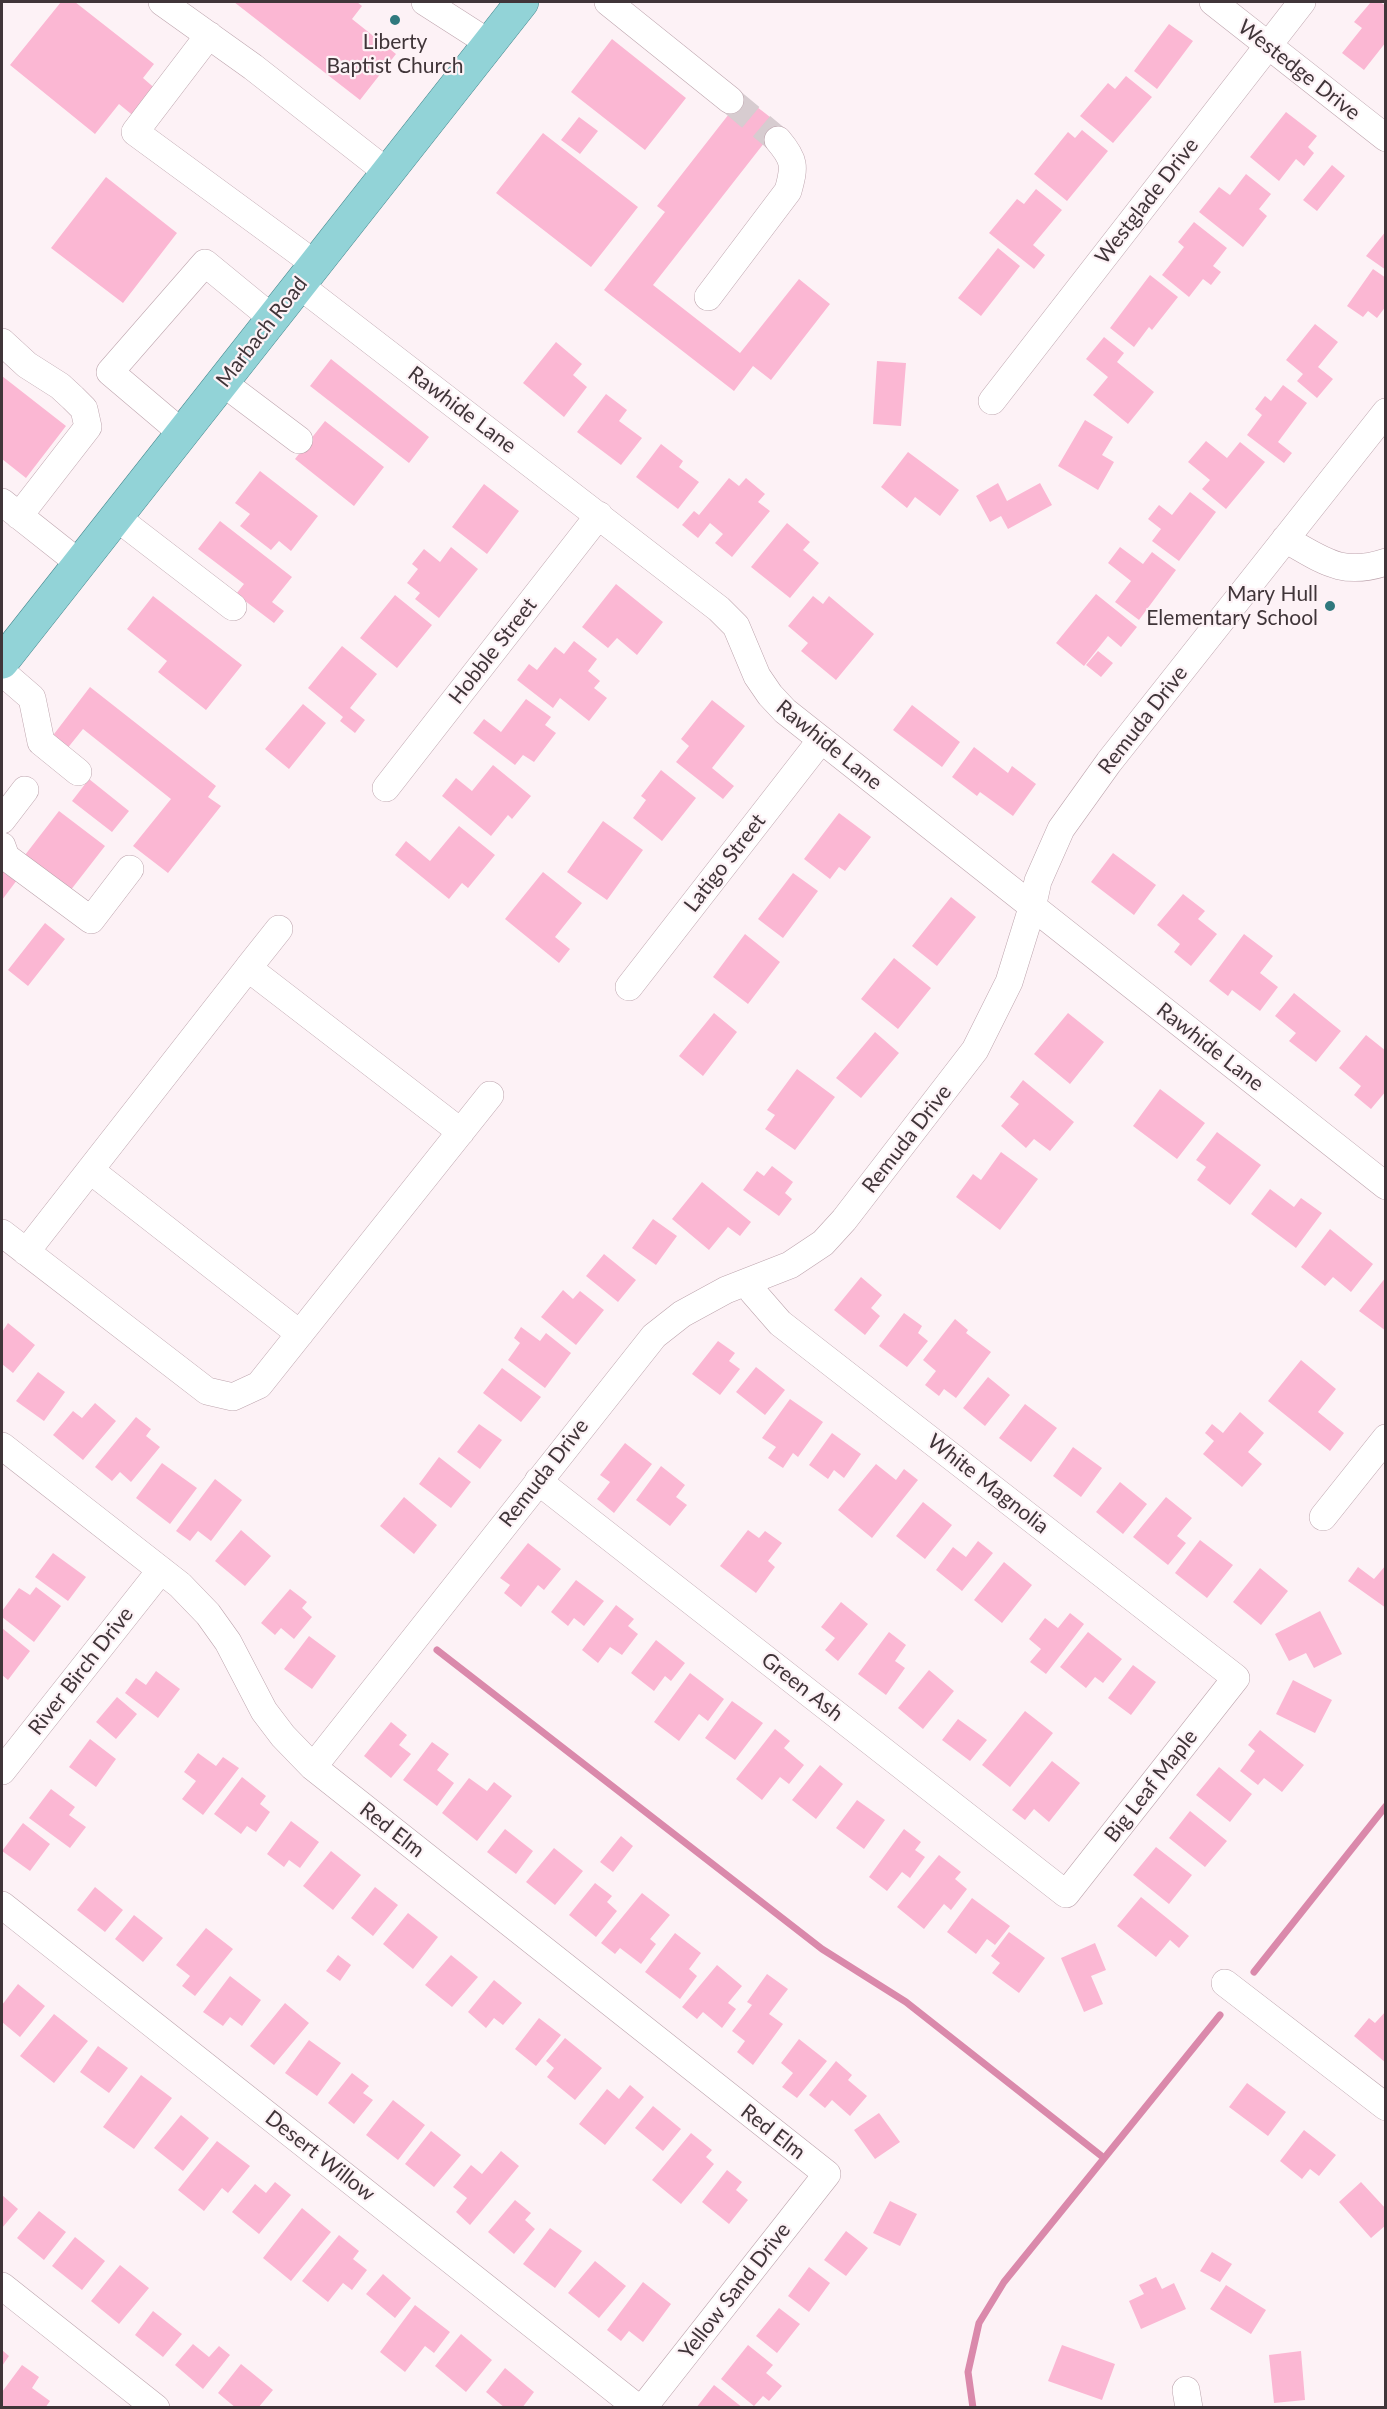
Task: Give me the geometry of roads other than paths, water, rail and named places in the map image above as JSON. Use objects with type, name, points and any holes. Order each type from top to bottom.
[{"type":"main road","name":"Marbach Road","points":[[2,662],[522,2]]},
{"type":"street","points":[[162,2],[209,35],[387,172]]},
{"type":"street","points":[[425,2],[489,43]]},
{"type":"street","points":[[608,2],[730,100]]},
{"type":"street","name":"Westedge Drive","points":[[1213,2],[1386,138]]},
{"type":"street","name":"Westglade Drive","points":[[992,400],[1302,2]]},
{"type":"street","name":"Rawhide Lane","points":[[209,35],[135,132],[599,514],[719,609],[736,626],[750,662],[770,695],[785,711],[1386,1185]]},
{"type":"street","points":[[708,297],[788,192],[794,171],[790,155],[778,140]]},
{"type":"street","points":[[182,433],[110,372],[205,263],[272,318]]},
{"type":"street","points":[[2,342],[27,365],[60,386],[84,409],[88,427],[10,509],[79,563]]},
{"type":"street","points":[[222,382],[299,440]]},
{"type":"street","name":"Remuda Drive","points":[[313,1767],[654,1336],[682,1314],[726,1290],[790,1265],[823,1243],[844,1220],[975,1050],[1009,982],[1038,881],[1061,829],[1109,762],[1386,412]]},
{"type":"street","name":"Hobble Street","points":[[387,788],[599,514]]},
{"type":"street","points":[[116,517],[233,607]]},
{"type":"street","points":[[1285,539],[1322,560],[1343,568],[1364,569],[1386,562]]},
{"type":"street","points":[[2,672],[32,698],[41,742],[78,772]]},
{"type":"street","name":"Latigo Street","points":[[629,987],[821,740]]},
{"type":"street","points":[[2,820],[25,790]]},
{"type":"street","points":[[2,846],[6,857],[91,920],[130,869]]},
{"type":"street","points":[[26,1252],[279,929]]},
{"type":"street","points":[[248,968],[461,1132]]},
{"type":"street","points":[[2,1233],[207,1392],[233,1397],[259,1385],[490,1095]]},
{"type":"street","points":[[90,1170],[300,1334]]},
{"type":"street","name":"White Magnolia","points":[[749,1282],[753,1292],[780,1323],[1236,1678]]},
{"type":"street","points":[[1323,1517],[1386,1438]]},
{"type":"street","name":"Red Elm","points":[[2,1446],[180,1585],[208,1614],[228,1642],[264,1711],[283,1736],[313,1767],[827,2174]]},
{"type":"street","name":"Green Ash","points":[[538,1481],[1066,1894]]},
{"type":"street","name":"River Birch Drive","points":[[2,1771],[160,1570]]},
{"type":"street","name":"Big Leaf Maple","points":[[1066,1894],[1236,1678]]},
{"type":"street","name":"Desert Willow","points":[[2,1905],[638,2408]]},
{"type":"street","points":[[1225,1983],[1386,2107]]},
{"type":"street","name":"Yellow Sand Drive","points":[[643,2408],[827,2174]]},
{"type":"street","points":[[2,2286],[156,2408]]},
{"type":"waterway","points":[[437,1650],[822,1949],[906,2002],[1104,2158]]},
{"type":"waterway","points":[[1254,1972],[1386,1806]]},
{"type":"waterway","points":[[973,2408],[968,2372],[979,2323],[1004,2282],[1220,2015]]},
{"type":"tunnel","points":[[730,100],[778,140]]},
{"type":"place","name":"Liberty Baptist Church","points":[[395,20]]},
{"type":"place","name":"Mary Hull Elementary School","points":[[1330,606]]}]
